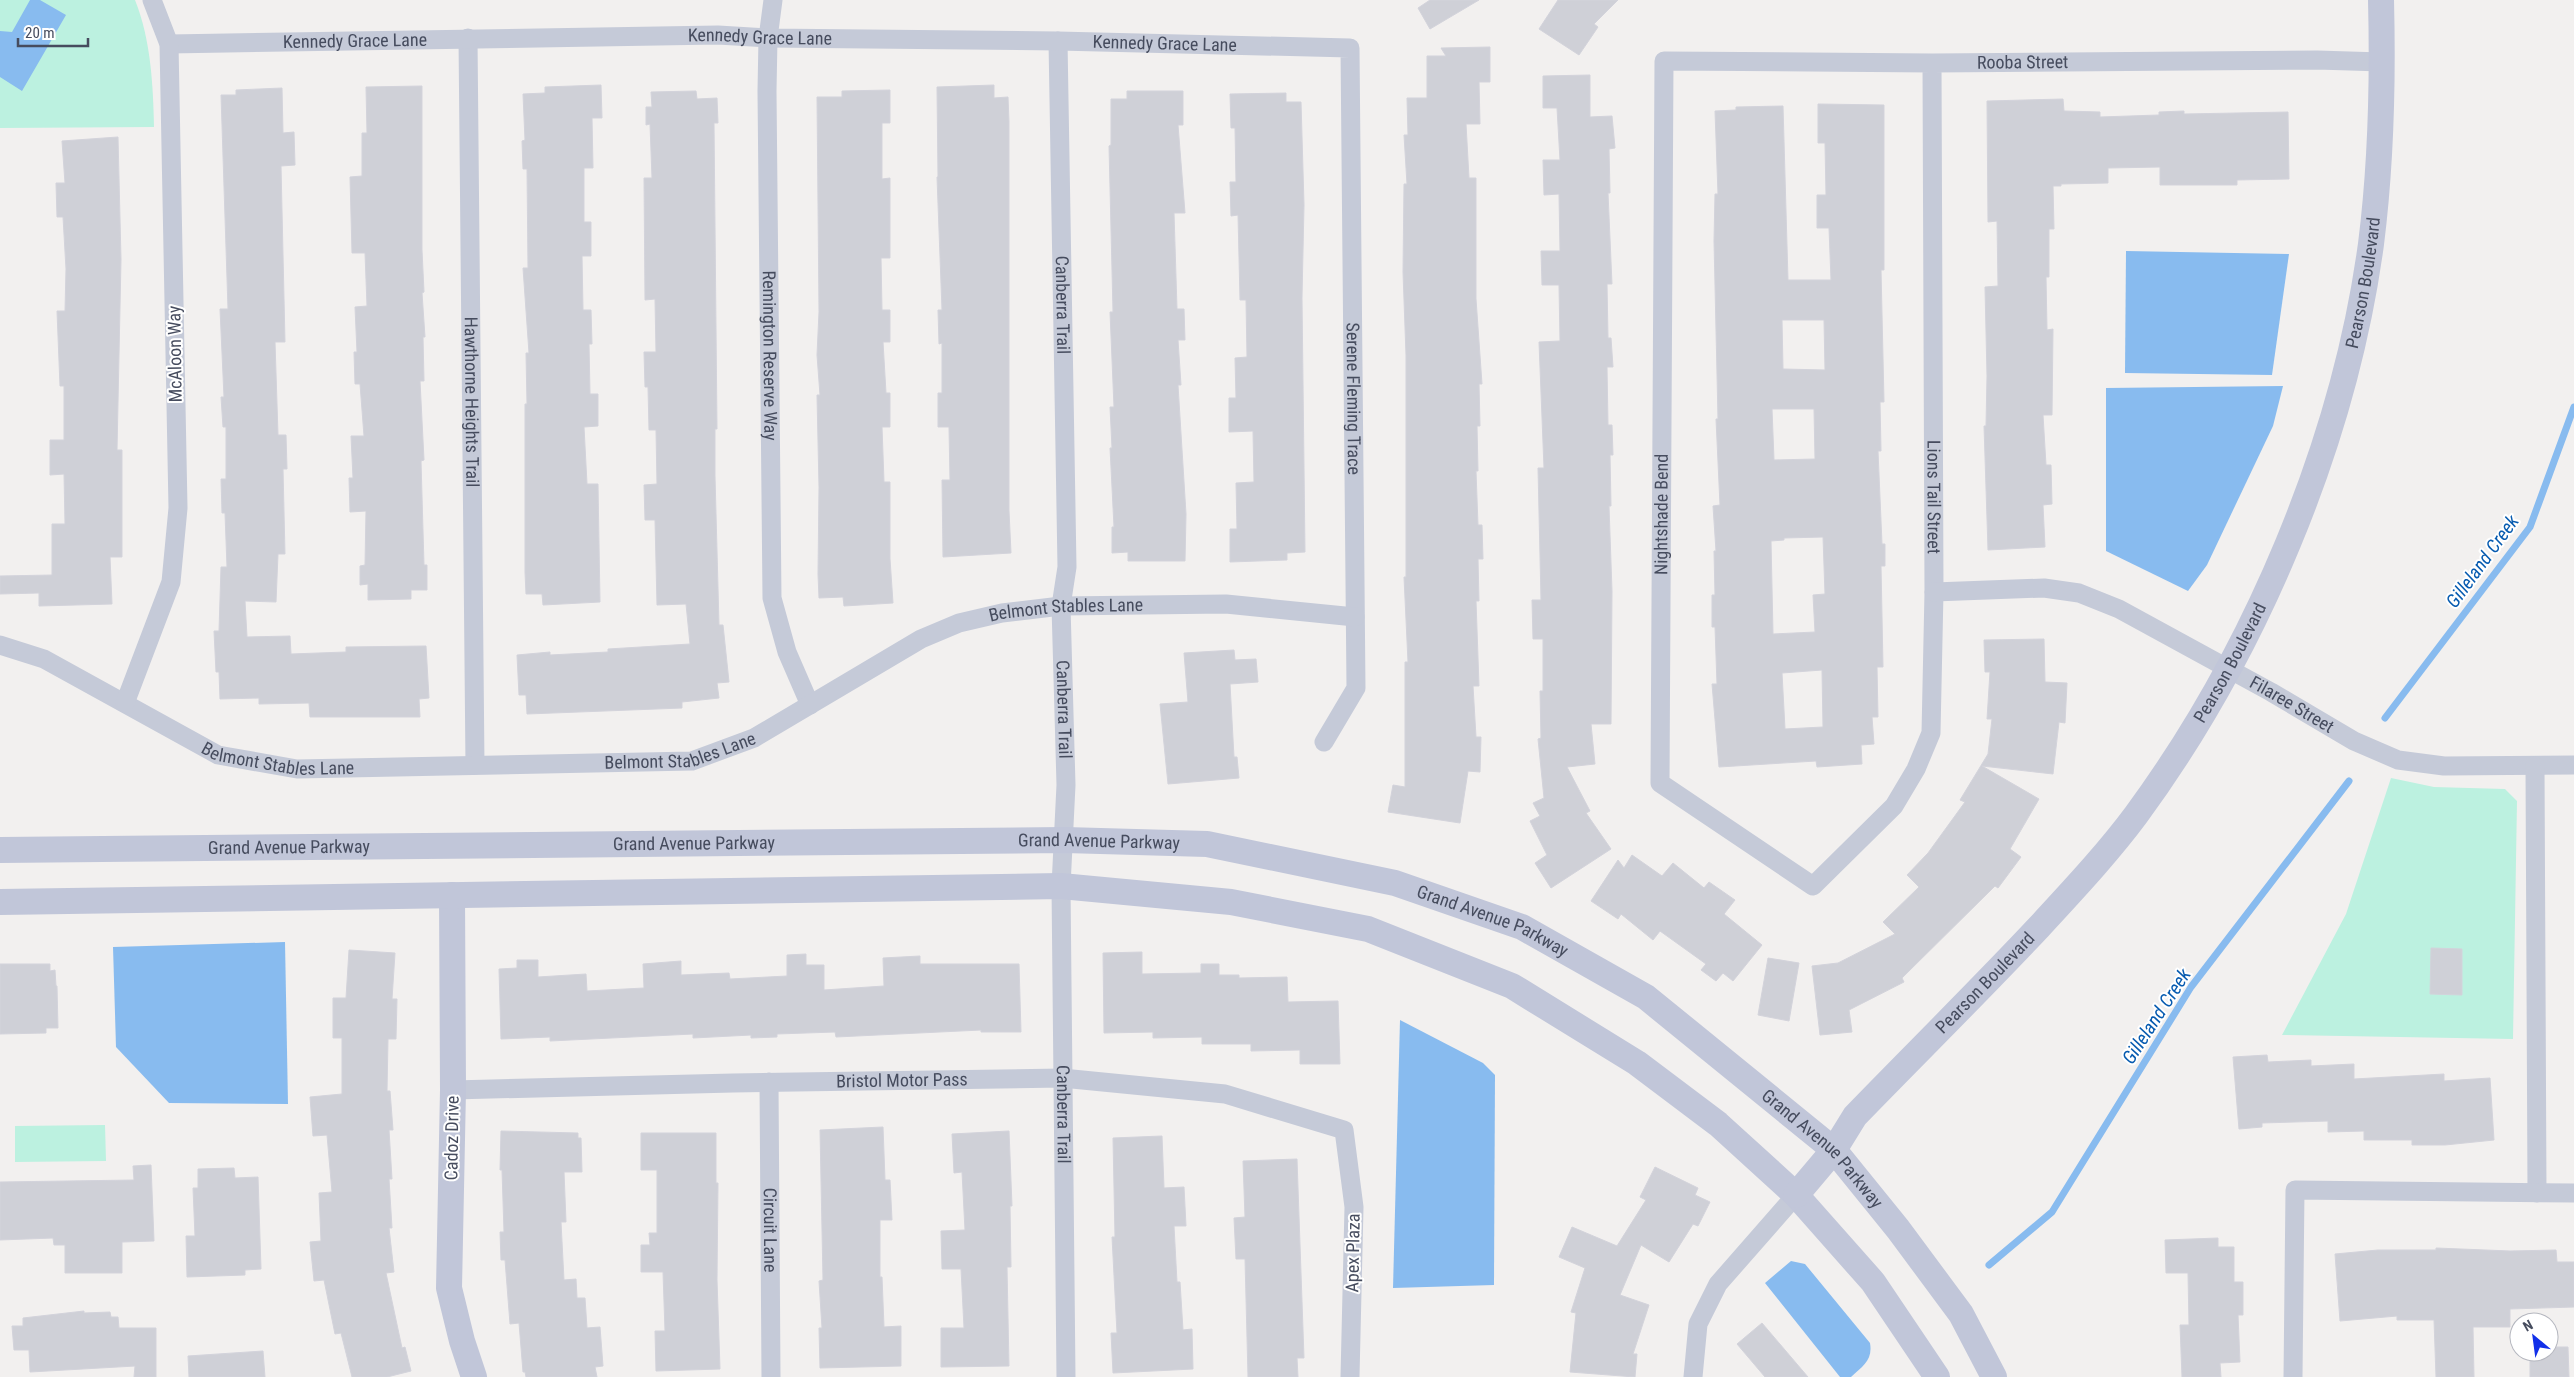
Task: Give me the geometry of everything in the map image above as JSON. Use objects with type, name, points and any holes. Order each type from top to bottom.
[{"type":"street","name":"McAloon Way","points":[[125,703],[171,582],[178,508],[169,44],[152,0]]},
{"type":"street","name":"Remington Reserve Way","points":[[773,0],[768,38],[767,101],[772,598],[787,652],[810,705]]},
{"type":"street","name":"Pearson Boulevard","points":[[1796,1194],[1834,1150],[1855,1116],[2053,912],[2135,816],[2187,739],[2227,669],[2281,561],[2312,484],[2344,379],[2370,244],[2382,62],[2381,0]]},
{"type":"street","name":"Kennedy Grace Lane","points":[[169,44],[718,35],[768,38],[1058,41],[1350,48]]},
{"type":"street","name":"Hawthorne Heights Trail","points":[[468,38],[475,765]]},
{"type":"street","name":"Canberra Trail","points":[[1058,41],[1067,567],[1062,606],[1066,776],[1065,840],[1061,886],[1066,1377]]},
{"type":"street","name":"Serene Fleming Trace","points":[[1324,742],[1356,688],[1350,48]]},
{"type":"street","name":"Rooba Street","points":[[1664,61],[1932,63],[2308,60],[2382,62]]},
{"type":"street","name":"Nightshade Bend","points":[[1664,61],[1660,783],[1813,886]]},
{"type":"street","name":"Lions Tail Street","points":[[1813,886],[1894,806],[1916,769],[1931,733],[1934,592],[1932,63]]},
{"type":"street","name":"Filaree Street","points":[[1934,592],[2044,588],[2079,593],[2119,609],[2354,741],[2398,760],[2444,766],[2574,765]]},
{"type":"street","name":"Belmont Stables Lane","points":[[0,645],[44,659],[218,755],[297,770],[692,761],[754,738],[921,639],[959,623],[1002,613],[1062,606],[1226,604],[1355,616]]},
{"type":"street","points":[[2535,766],[2537,1193]]},
{"type":"street","name":"Grand Avenue Parkway","points":[[0,850],[1065,840],[1206,844],[1395,883],[1522,927],[1646,997],[1834,1150],[1898,1229],[1961,1314],[1994,1377]]},
{"type":"street","points":[[0,902],[1061,886],[1231,902],[1368,929],[1512,986],[1637,1063],[1718,1124],[1796,1194],[1873,1282],[1937,1377]]},
{"type":"street","name":"Cadoz Drive","points":[[452,894],[449,1288],[462,1341],[474,1377]]},
{"type":"street","name":"Bristol Motor Pass","points":[[452,1090],[769,1082],[1062,1078],[1225,1094],[1344,1130]]},
{"type":"street","name":"Circuit Lane","points":[[769,1082],[771,1377]]},
{"type":"street","name":"Apex Plaza","points":[[1344,1130],[1354,1207],[1350,1377]]},
{"type":"street","points":[[2293,1377],[2295,1190],[2574,1193]]},
{"type":"street","points":[[1693,1377],[1698,1324],[1718,1284],[1796,1194]]},
{"type":"green space","points":[[0,0],[135,0],[148,47],[152,79],[154,127],[0,128]]},
{"type":"green space","points":[[2391,778],[2434,787],[2505,789],[2517,801],[2513,1039],[2282,1035],[2346,914]]},
{"type":"green space","points":[[105,1125],[106,1161],[15,1162],[15,1126]]},
{"type":"water","points":[[30,0],[40,0],[66,15],[22,91],[0,77],[0,31],[12,32]]},
{"type":"water","points":[[2126,251],[2289,254],[2272,375],[2125,373]]},
{"type":"water","points":[[2283,386],[2273,426],[2207,565],[2188,591],[2106,551],[2106,388]]},
{"type":"water","points":[[285,942],[288,1104],[169,1103],[116,1047],[113,947]]},
{"type":"water","points":[[1400,1020],[1483,1063],[1495,1075],[1494,1285],[1393,1288]]},
{"type":"water","points":[[1791,1261],[1805,1264],[1870,1343],[1871,1349],[1868,1358],[1863,1366],[1851,1377],[1840,1377],[1765,1283]]},
{"type":"building","points":[[1430,0],[1479,0],[1430,29],[1418,8]]},
{"type":"building","points":[[1558,0],[1618,0],[1594,24],[1598,27],[1579,55],[1539,29]]},
{"type":"building","points":[[1490,47],[1490,82],[1479,82],[1480,124],[1466,124],[1469,178],[1476,178],[1476,299],[1482,384],[1479,384],[1480,426],[1477,426],[1478,471],[1476,471],[1478,525],[1482,525],[1483,559],[1478,559],[1479,601],[1476,601],[1479,686],[1473,686],[1476,737],[1481,737],[1480,772],[1468,771],[1460,823],[1388,812],[1393,785],[1405,787],[1405,662],[1408,662],[1404,577],[1406,577],[1406,355],[1403,272],[1404,184],[1407,184],[1404,135],[1408,135],[1407,98],[1427,98],[1427,56],[1446,56],[1441,48]]},
{"type":"building","points":[[1590,75],[1590,117],[1612,116],[1615,148],[1609,149],[1610,193],[1608,193],[1612,284],[1607,284],[1608,338],[1611,338],[1613,367],[1607,367],[1608,425],[1612,425],[1613,455],[1610,455],[1611,506],[1609,506],[1612,591],[1611,724],[1591,724],[1595,764],[1567,767],[1590,811],[1586,813],[1611,849],[1551,888],[1535,863],[1547,855],[1530,821],[1540,816],[1533,803],[1544,798],[1538,739],[1541,738],[1540,691],[1543,691],[1543,639],[1533,639],[1532,600],[1541,600],[1538,468],[1544,468],[1539,342],[1560,341],[1559,285],[1542,285],[1541,251],[1560,251],[1559,194],[1544,195],[1543,160],[1560,160],[1557,108],[1543,108],[1543,76]]},
{"type":"building","points":[[601,85],[602,118],[592,118],[593,168],[584,168],[584,222],[591,222],[591,256],[582,256],[583,310],[591,310],[592,344],[589,344],[590,394],[598,394],[598,426],[584,427],[587,484],[598,484],[600,602],[543,605],[542,594],[526,594],[525,572],[525,404],[527,404],[526,353],[529,353],[523,268],[528,268],[527,169],[523,169],[522,141],[525,140],[523,94],[545,93],[545,87]]},
{"type":"building","points":[[994,85],[994,98],[1008,97],[1009,122],[1009,511],[1011,553],[943,557],[942,480],[950,480],[949,427],[938,427],[938,393],[942,393],[942,343],[939,344],[938,310],[942,310],[937,177],[937,87]]},
{"type":"building","points":[[422,86],[422,250],[424,292],[422,293],[425,337],[423,337],[424,381],[420,381],[424,460],[421,461],[424,565],[427,565],[427,590],[411,590],[411,599],[368,600],[368,584],[360,585],[360,566],[365,565],[366,511],[350,512],[349,478],[353,478],[351,436],[364,436],[360,384],[355,384],[354,352],[357,352],[355,307],[367,306],[365,253],[352,253],[350,177],[362,176],[362,133],[367,133],[366,87]]},
{"type":"building","points":[[282,88],[283,133],[294,132],[295,165],[281,166],[285,342],[275,342],[278,435],[286,435],[287,469],[283,469],[285,554],[278,554],[276,602],[245,601],[247,637],[290,636],[291,654],[346,652],[346,647],[426,646],[429,698],[419,699],[420,717],[310,717],[309,703],[259,704],[259,698],[220,699],[219,672],[216,672],[214,631],[219,631],[221,567],[227,567],[225,513],[222,513],[221,479],[226,479],[226,427],[223,427],[221,397],[224,397],[220,309],[228,309],[221,95],[236,95],[236,90]]},
{"type":"building","points":[[890,90],[890,123],[882,123],[882,179],[890,178],[890,258],[881,258],[882,310],[890,310],[890,342],[883,342],[886,393],[890,393],[890,427],[882,427],[884,482],[890,482],[890,559],[893,603],[844,606],[843,597],[819,598],[817,395],[820,395],[817,355],[819,312],[817,97],[842,97],[842,91]]},
{"type":"building","points":[[696,91],[697,99],[717,98],[718,123],[714,123],[717,429],[715,429],[715,476],[719,625],[723,625],[729,682],[717,683],[719,698],[682,702],[682,708],[527,714],[526,695],[519,695],[517,655],[550,652],[550,655],[608,652],[608,649],[690,644],[686,604],[657,605],[655,520],[645,520],[644,485],[657,484],[656,430],[649,430],[648,387],[645,387],[644,352],[656,352],[655,299],[645,300],[644,178],[652,178],[650,124],[646,125],[646,107],[652,107],[651,92]]},
{"type":"building","points":[[1127,91],[1183,91],[1183,125],[1178,125],[1185,213],[1174,213],[1177,309],[1184,309],[1185,340],[1178,340],[1181,385],[1178,385],[1186,514],[1185,561],[1128,561],[1128,552],[1112,553],[1112,527],[1114,527],[1110,407],[1114,407],[1110,312],[1113,312],[1109,146],[1111,145],[1111,99],[1127,99]]},
{"type":"building","points":[[1286,93],[1286,102],[1301,102],[1304,205],[1302,298],[1305,552],[1287,553],[1287,560],[1230,562],[1230,529],[1237,529],[1236,483],[1254,482],[1253,431],[1229,432],[1229,398],[1236,398],[1235,358],[1247,357],[1246,300],[1240,300],[1238,215],[1231,216],[1230,182],[1236,182],[1235,128],[1231,128],[1230,94]]},
{"type":"building","points":[[2063,99],[2064,111],[2100,112],[2100,117],[2159,115],[2159,112],[2184,111],[2184,114],[2288,112],[2289,179],[2237,180],[2237,185],[2160,185],[2160,167],[2108,168],[2108,183],[2061,184],[2061,186],[2053,186],[2054,229],[2049,229],[2049,277],[2046,277],[2047,330],[2053,329],[2052,415],[2043,415],[2046,465],[2051,465],[2052,504],[2043,505],[2045,547],[1988,550],[1984,426],[1986,426],[1987,376],[1985,287],[1998,286],[1997,221],[1988,222],[1987,101]]},
{"type":"building","points":[[1818,104],[1884,105],[1884,270],[1881,270],[1884,402],[1880,402],[1881,451],[1878,451],[1882,544],[1885,544],[1885,566],[1881,566],[1883,667],[1877,667],[1878,717],[1872,717],[1874,744],[1861,745],[1862,764],[1817,767],[1816,761],[1719,767],[1712,684],[1717,684],[1715,627],[1712,627],[1712,595],[1715,595],[1714,551],[1716,551],[1713,506],[1720,505],[1716,419],[1718,419],[1714,241],[1715,194],[1718,194],[1715,111],[1736,110],[1736,107],[1783,106],[1788,280],[1831,280],[1829,228],[1817,228],[1817,195],[1826,195],[1825,143],[1818,143]],"holes":[[[1782,320],[1824,320],[1825,370],[1783,369]],[[1772,409],[1814,409],[1815,459],[1774,460]],[[1823,537],[1825,594],[1813,595],[1815,632],[1773,634],[1771,541],[1784,540],[1784,538]],[[1822,670],[1823,727],[1785,729],[1782,673]]]},
{"type":"building","points":[[118,137],[121,259],[117,450],[122,450],[122,557],[110,557],[112,604],[39,606],[39,593],[0,594],[0,576],[52,575],[52,524],[65,524],[64,474],[50,475],[50,440],[64,440],[64,386],[60,386],[57,311],[65,311],[66,269],[63,217],[57,217],[56,183],[65,183],[62,141]]},
{"type":"building","points":[[2044,639],[2045,682],[2067,683],[2065,723],[2059,722],[2053,774],[1982,766],[2039,799],[2010,849],[2021,857],[1998,888],[1995,886],[1902,978],[1904,982],[1849,1010],[1852,1032],[1820,1035],[1812,966],[1838,963],[1895,934],[1883,922],[1919,887],[1907,875],[1928,853],[1965,802],[1960,800],[1988,754],[1992,719],[1987,719],[1990,672],[1985,672],[1984,640]]},
{"type":"building","points":[[1234,650],[1235,660],[1256,659],[1258,682],[1230,684],[1234,757],[1237,757],[1239,778],[1168,784],[1160,704],[1188,702],[1184,653]]},
{"type":"building","points":[[1632,855],[1662,876],[1673,863],[1704,888],[1709,882],[1735,900],[1724,914],[1762,945],[1733,981],[1723,973],[1716,981],[1701,970],[1706,964],[1660,931],[1653,940],[1621,914],[1618,919],[1591,901],[1618,860],[1624,868]]},
{"type":"building","points":[[2431,948],[2462,949],[2462,995],[2430,994]]},
{"type":"building","points":[[349,950],[395,953],[392,999],[397,999],[396,1039],[388,1039],[387,1091],[390,1091],[393,1130],[389,1130],[392,1228],[389,1228],[394,1272],[386,1273],[402,1348],[405,1347],[411,1371],[387,1377],[352,1377],[341,1333],[335,1334],[324,1280],[314,1281],[310,1242],[321,1241],[319,1193],[332,1192],[327,1135],[313,1136],[310,1097],[342,1094],[342,1038],[333,1038],[333,998],[346,998]]},
{"type":"building","points":[[1142,952],[1142,974],[1201,973],[1201,964],[1219,964],[1219,975],[1239,975],[1239,978],[1287,977],[1288,1002],[1338,1001],[1340,1064],[1300,1064],[1300,1050],[1251,1051],[1251,1044],[1202,1044],[1202,1037],[1153,1038],[1153,1032],[1104,1033],[1103,953]]},
{"type":"building","points":[[806,954],[806,965],[824,965],[824,990],[884,986],[883,958],[920,956],[920,964],[1019,964],[1021,1032],[981,1032],[981,1030],[836,1037],[835,1032],[777,1034],[777,1037],[751,1038],[751,1035],[693,1038],[693,1034],[550,1041],[550,1037],[501,1039],[499,969],[517,968],[517,960],[538,960],[538,977],[586,974],[587,991],[644,988],[643,964],[681,961],[681,975],[729,973],[730,979],[787,976],[787,955]]},
{"type":"building","points":[[1768,958],[1799,963],[1789,1021],[1758,1015]]},
{"type":"building","points":[[0,964],[50,964],[50,971],[55,970],[57,986],[58,1028],[46,1028],[46,1033],[0,1034]]},
{"type":"building","points":[[2267,1055],[2268,1062],[2311,1060],[2311,1066],[2354,1064],[2354,1079],[2444,1074],[2444,1081],[2490,1078],[2494,1140],[2445,1145],[2412,1145],[2412,1140],[2364,1140],[2364,1131],[2328,1132],[2328,1121],[2262,1123],[2262,1127],[2239,1129],[2233,1057]]},
{"type":"building","points":[[883,1127],[885,1180],[890,1180],[892,1220],[880,1220],[880,1277],[882,1277],[884,1327],[901,1326],[901,1366],[820,1368],[819,1328],[822,1328],[819,1281],[823,1280],[820,1130]]},
{"type":"building","points":[[501,1131],[578,1133],[578,1138],[581,1138],[582,1172],[564,1172],[566,1222],[561,1222],[564,1280],[576,1279],[577,1298],[585,1298],[587,1328],[600,1327],[603,1366],[595,1367],[597,1377],[526,1377],[525,1372],[523,1372],[519,1323],[510,1324],[505,1260],[501,1260],[500,1232],[504,1232],[502,1170],[500,1170]]},
{"type":"building","points":[[1009,1131],[1012,1206],[1010,1206],[1011,1267],[1007,1267],[1009,1366],[941,1367],[941,1328],[964,1328],[961,1269],[942,1269],[941,1231],[965,1230],[962,1172],[954,1173],[952,1134]]},
{"type":"building","points":[[641,1133],[716,1133],[720,1369],[656,1371],[655,1331],[665,1331],[663,1272],[641,1272],[641,1245],[650,1245],[649,1233],[657,1233],[657,1170],[641,1170]]},
{"type":"building","points":[[1162,1136],[1164,1188],[1184,1187],[1186,1226],[1174,1226],[1177,1282],[1180,1282],[1183,1330],[1192,1329],[1193,1369],[1113,1373],[1111,1333],[1117,1333],[1112,1237],[1115,1237],[1113,1138]]},
{"type":"building","points":[[1297,1159],[1304,1358],[1297,1358],[1298,1377],[1248,1377],[1245,1259],[1236,1259],[1234,1218],[1245,1217],[1243,1161]]},
{"type":"building","points":[[151,1165],[154,1241],[122,1242],[122,1273],[65,1273],[65,1245],[54,1245],[53,1238],[0,1240],[0,1182],[134,1180],[133,1166]]},
{"type":"building","points":[[1655,1167],[1698,1188],[1695,1195],[1710,1202],[1698,1226],[1693,1224],[1669,1262],[1641,1245],[1620,1295],[1649,1305],[1633,1354],[1637,1354],[1635,1377],[1570,1372],[1576,1313],[1571,1312],[1585,1268],[1559,1257],[1572,1227],[1617,1246],[1646,1200],[1640,1197]]},
{"type":"building","points":[[234,1168],[235,1178],[258,1177],[261,1269],[245,1270],[245,1275],[187,1277],[186,1236],[195,1236],[193,1188],[198,1188],[198,1169]]},
{"type":"building","points":[[2218,1238],[2218,1247],[2234,1247],[2234,1282],[2243,1282],[2243,1315],[2238,1315],[2240,1362],[2220,1363],[2221,1377],[2182,1377],[2180,1325],[2189,1325],[2188,1273],[2166,1273],[2165,1240]]},
{"type":"building","points":[[2436,1248],[2510,1251],[2556,1250],[2557,1262],[2574,1262],[2574,1307],[2510,1309],[2509,1327],[2473,1327],[2474,1377],[2436,1377],[2434,1320],[2397,1320],[2397,1316],[2340,1321],[2335,1254],[2378,1250],[2436,1250]]},
{"type":"building","points":[[84,1311],[84,1313],[110,1312],[111,1317],[118,1317],[119,1328],[156,1328],[156,1377],[134,1377],[135,1366],[30,1372],[29,1350],[14,1350],[12,1326],[23,1326],[23,1318]]},
{"type":"building","points":[[1762,1323],[1808,1377],[1765,1377],[1737,1344]]},
{"type":"building","points":[[2559,1347],[2568,1347],[2569,1377],[2530,1377],[2530,1362],[2559,1362]]},
{"type":"building","points":[[263,1351],[265,1377],[189,1377],[188,1356]]},
{"type":"waterway","name":"Gilleland Creek","points":[[2385,718],[2530,527],[2574,407]]},
{"type":"waterway","name":"Gilleland Creek","points":[[1989,1265],[2052,1212],[2191,987],[2349,781]]}]
